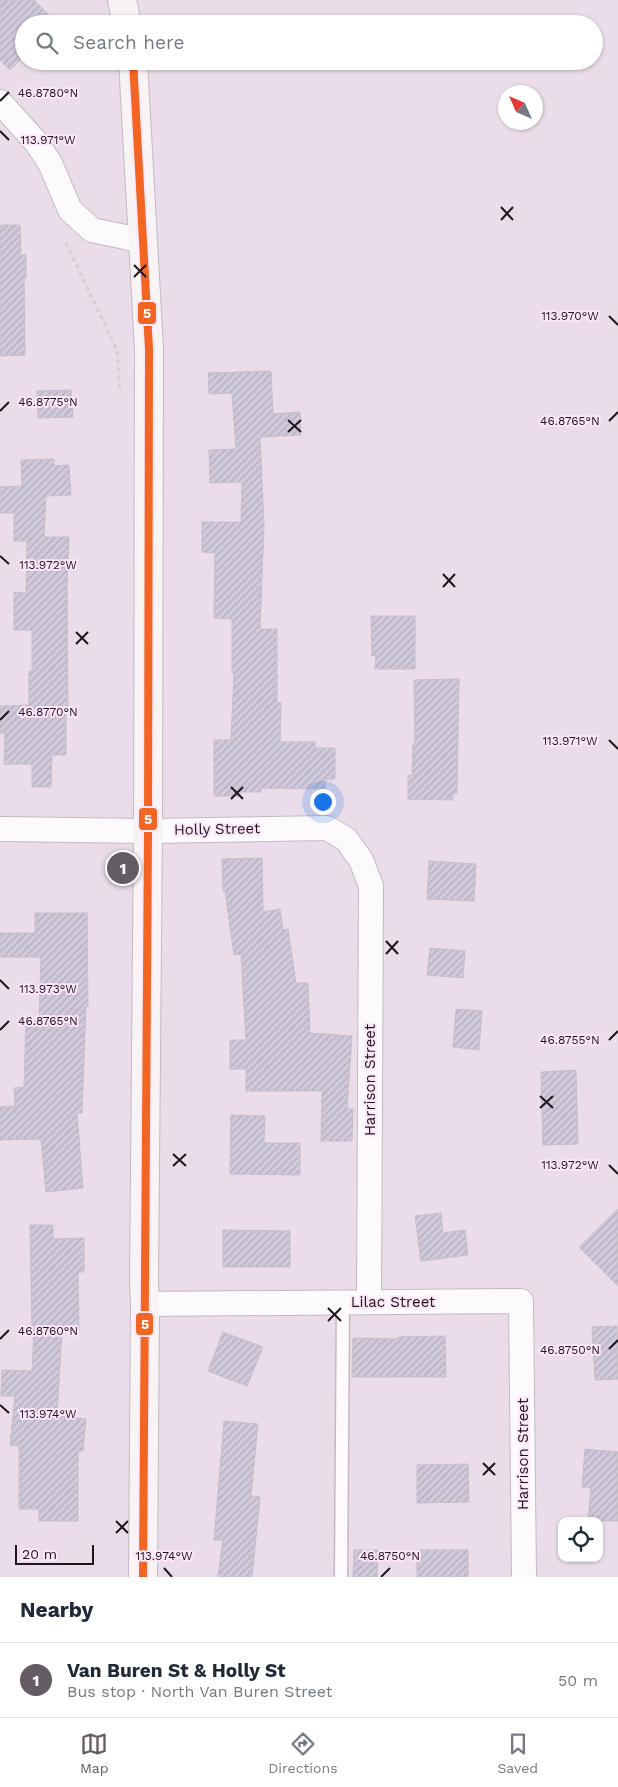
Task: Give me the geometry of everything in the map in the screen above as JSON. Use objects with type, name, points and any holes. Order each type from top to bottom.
[{"type":"street","points":[[122,0],[125,15]]},
{"type":"street","points":[[134,70],[149,349],[143,1577]]},
{"type":"street","points":[[0,102],[36,142],[50,163],[70,210],[92,230],[144,241]]},
{"type":"street","name":"Holly Street","points":[[0,829],[148,831],[327,828],[346,839],[361,860]]},
{"type":"street","name":"Harrison Street","points":[[361,860],[371,886],[369,1302]]},
{"type":"street","name":"Harrison Street","points":[[522,1301],[524,1577]]},
{"type":"street","name":"Lilac Street","points":[[145,1304],[522,1301]]},
{"type":"lane","points":[[341,1577],[343,1302]]},
{"type":"building","points":[[0,0],[34,0],[49,15],[15,15],[15,65],[10,70],[0,60]]},
{"type":"building","points":[[0,225],[20,225],[21,255],[26,255],[26,278],[24,278],[25,355],[0,356]]},
{"type":"building","points":[[271,371],[273,414],[300,412],[301,435],[260,437],[264,526],[260,629],[277,629],[277,703],[281,703],[280,742],[315,742],[315,748],[335,748],[335,779],[326,779],[325,789],[261,788],[261,792],[240,792],[240,796],[214,796],[214,740],[231,740],[234,673],[232,673],[232,619],[214,618],[215,553],[202,552],[202,522],[241,522],[242,482],[210,483],[209,450],[236,449],[232,393],[209,394],[208,373]]},
{"type":"building","points":[[71,390],[73,417],[38,418],[37,391]]},
{"type":"building","points":[[54,459],[54,466],[69,465],[71,495],[46,496],[44,537],[69,537],[66,755],[52,755],[51,787],[32,787],[32,764],[4,764],[5,733],[0,733],[0,706],[29,705],[29,671],[32,671],[32,630],[14,630],[14,592],[26,593],[27,541],[14,541],[14,513],[0,513],[0,487],[22,486],[21,460]]},
{"type":"building","points":[[371,616],[415,616],[415,669],[375,669],[376,655],[372,656]]},
{"type":"building","points":[[459,679],[457,793],[453,793],[453,800],[408,799],[408,775],[412,776],[413,744],[415,744],[414,680]]},
{"type":"building","points":[[262,858],[263,912],[280,909],[283,930],[288,929],[296,983],[308,983],[310,1033],[352,1036],[347,1109],[353,1109],[352,1141],[321,1141],[322,1091],[246,1091],[246,1069],[230,1069],[230,1040],[246,1040],[241,954],[234,955],[225,891],[223,891],[222,859]]},
{"type":"building","points":[[429,861],[476,864],[474,901],[427,899]]},
{"type":"building","points":[[35,913],[87,913],[88,1006],[86,1006],[82,1113],[77,1113],[83,1188],[46,1192],[41,1139],[0,1140],[0,1107],[15,1106],[14,1088],[24,1087],[26,1021],[39,1021],[41,957],[0,957],[0,933],[35,933]]},
{"type":"building","points":[[430,948],[465,951],[463,978],[427,975]]},
{"type":"building","points":[[456,1009],[482,1011],[479,1050],[453,1047]]},
{"type":"building","points":[[576,1070],[578,1144],[543,1145],[541,1072]]},
{"type":"building","points":[[231,1115],[265,1116],[264,1143],[300,1143],[300,1175],[230,1174]]},
{"type":"building","points":[[618,1209],[618,1286],[579,1247]]},
{"type":"building","points":[[441,1213],[443,1233],[465,1230],[468,1255],[421,1261],[415,1216]]},
{"type":"building","points":[[30,1225],[53,1225],[53,1239],[84,1238],[84,1272],[78,1272],[79,1329],[62,1330],[57,1416],[86,1419],[83,1451],[78,1451],[78,1521],[39,1521],[39,1509],[19,1509],[19,1446],[10,1445],[15,1396],[1,1396],[2,1370],[32,1371],[34,1330],[32,1330]]},
{"type":"building","points":[[223,1230],[290,1231],[290,1267],[223,1267]]},
{"type":"building","points":[[617,1326],[618,1379],[595,1380],[592,1327]]},
{"type":"building","points":[[223,1332],[263,1347],[247,1386],[208,1371]]},
{"type":"building","points":[[445,1336],[446,1377],[352,1377],[353,1338],[398,1339],[398,1337]]},
{"type":"building","points":[[224,1421],[258,1424],[251,1496],[260,1497],[252,1577],[218,1577],[223,1540],[214,1540]]},
{"type":"building","points":[[585,1449],[618,1452],[618,1521],[603,1521],[603,1517],[588,1517],[591,1488],[582,1487]]},
{"type":"building","points":[[468,1464],[469,1502],[417,1503],[417,1465]]},
{"type":"building","points":[[354,1550],[378,1550],[377,1577],[353,1577]]},
{"type":"building","points":[[417,1550],[468,1550],[468,1577],[417,1577]]},
{"type":"transit line","name":"5","points":[[134,70],[149,349],[143,1577]]},
{"type":"place","name":"Van Buren St & Holly St","points":[[123,868]]}]
